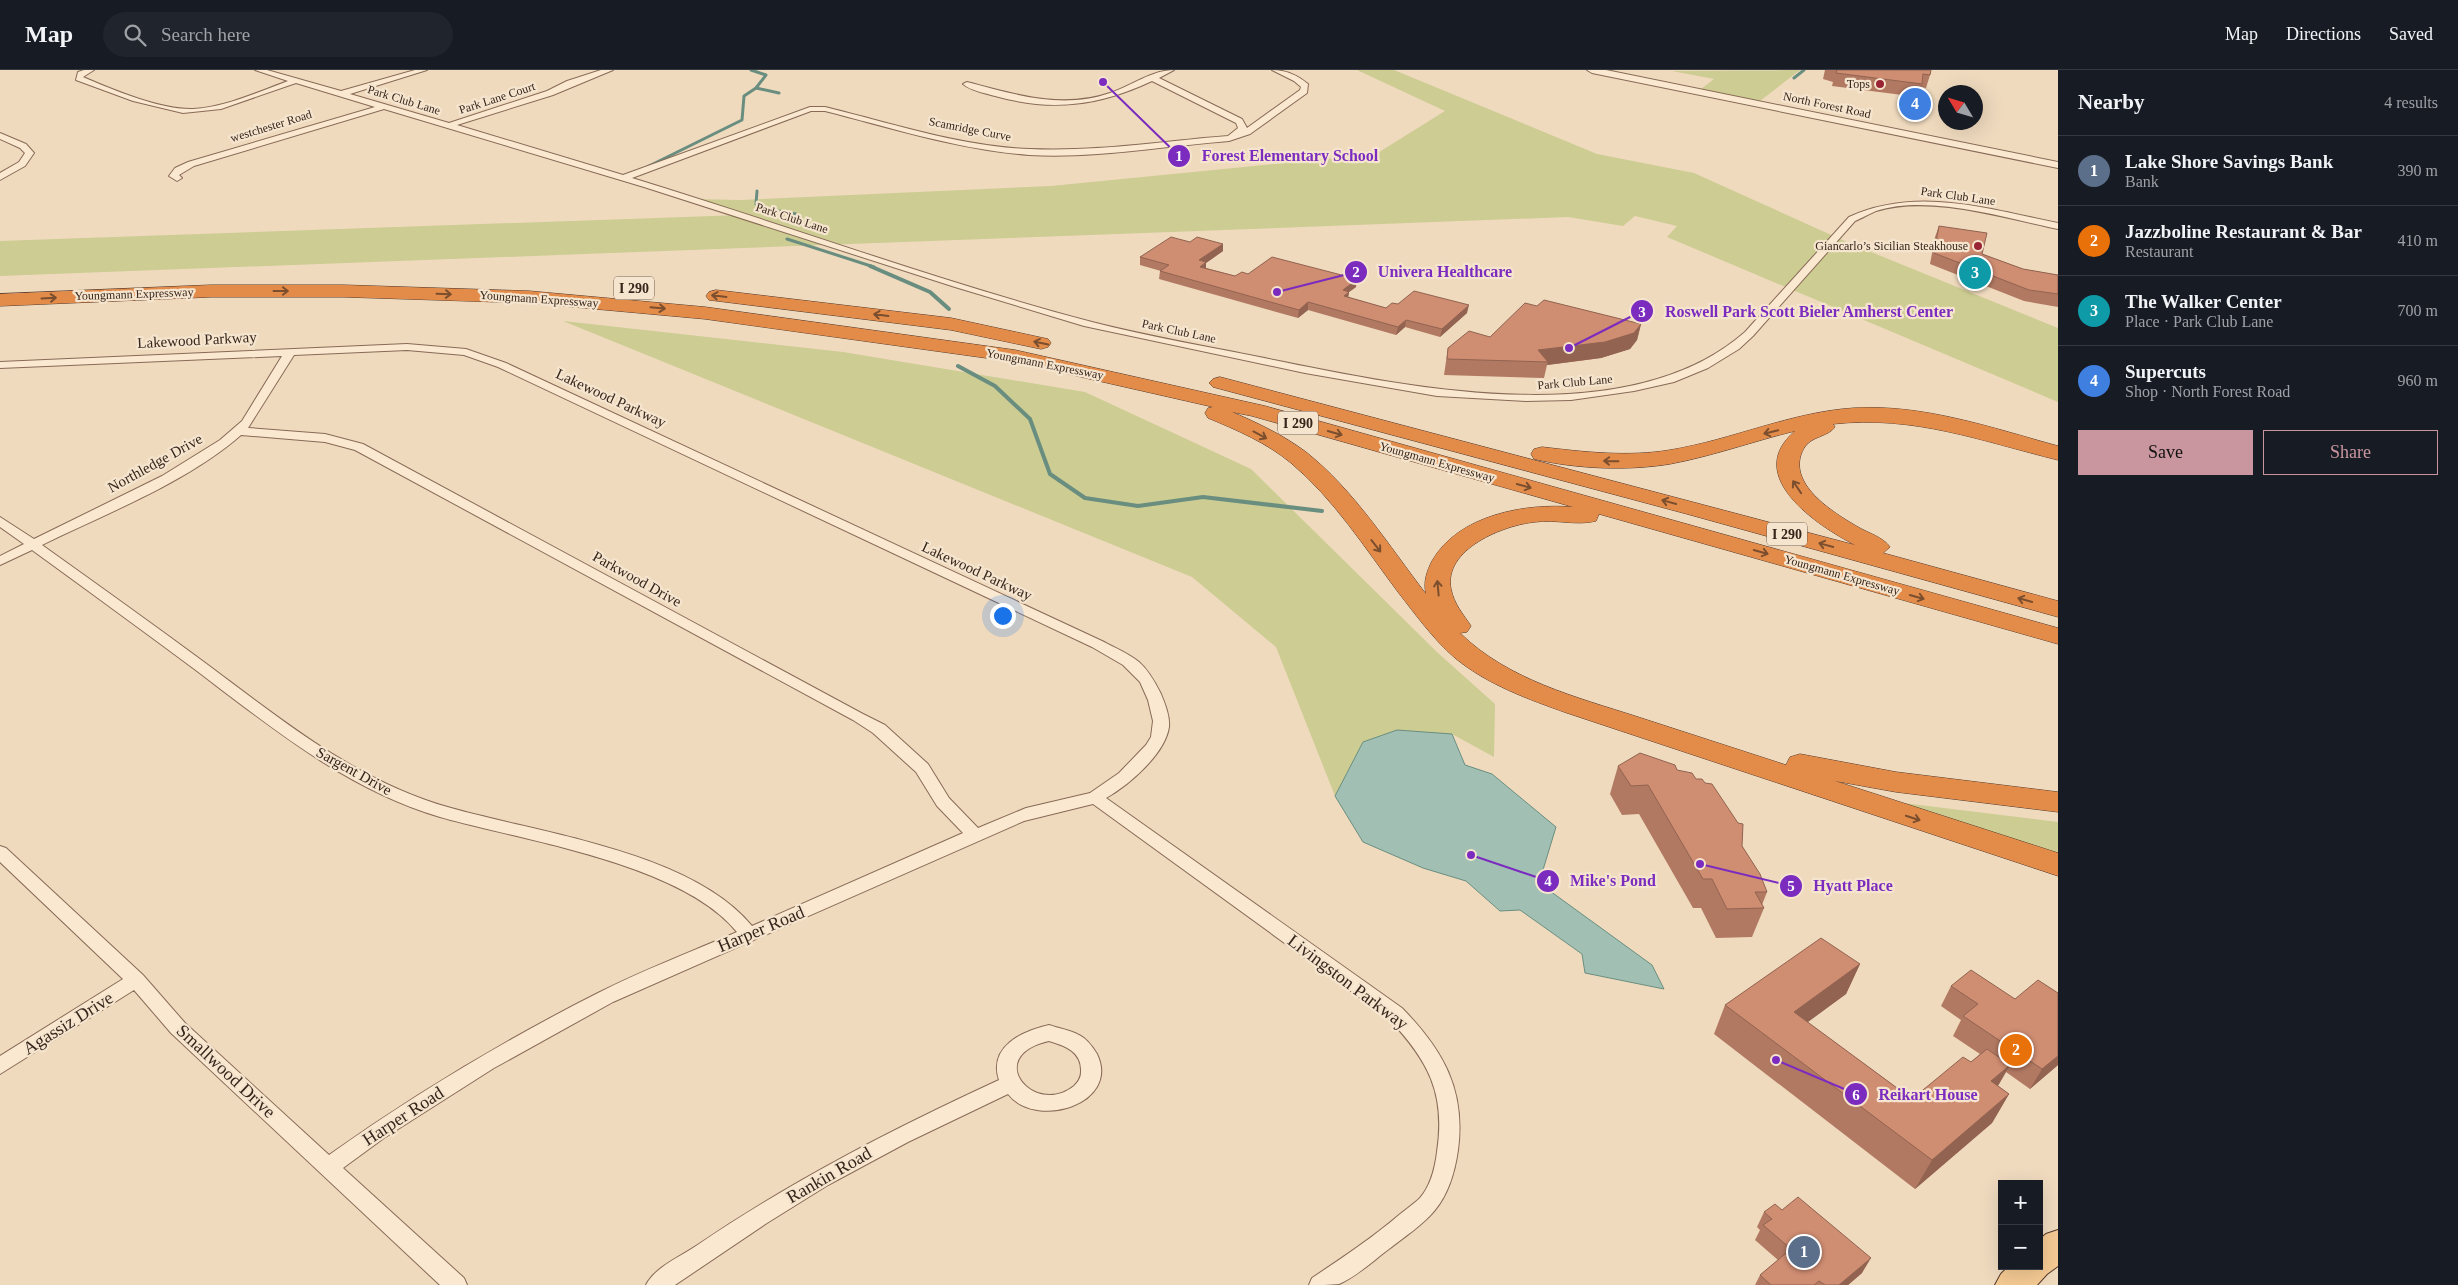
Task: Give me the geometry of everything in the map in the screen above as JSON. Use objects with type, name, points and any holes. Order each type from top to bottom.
[{"type":"highway","name":"Youngmann Expressway","points":[[0,285],[345,276],[520,279],[655,290]]},
{"type":"highway","name":"Youngmann Expressway","points":[[0,300],[230,291],[344,291],[529,297],[705,313],[1015,356],[1257,411],[2058,636]]},
{"type":"highway","name":"Youngmann Expressway","points":[[693,293],[952,324],[1058,346]]},
{"type":"highway","points":[[1118,378],[1220,414],[1280,445],[1298,457],[1335,494],[1440,628],[1466,653],[1488,668],[1560,701],[2058,865]]},
{"type":"highway","name":"Youngmann Expressway","points":[[1202,378],[2058,609]]},
{"type":"highway","points":[[1259,392],[1501,446],[1542,454],[1603,461],[1630,461],[1672,456],[1825,419],[1877,414],[1929,421],[2058,455]]},
{"type":"highway","points":[[1991,591],[1860,539],[1836,526],[1811,505],[1796,488],[1789,475],[1787,463],[1792,447],[1808,433],[1826,426],[1851,421],[1897,420],[1948,428],[2058,455]]},
{"type":"highway","points":[[1714,539],[1578,515],[1543,513],[1519,517],[1485,526],[1466,538],[1443,561],[1438,573],[1437,588],[1441,603],[1453,622],[1487,653],[1518,672],[1578,698],[1715,742],[1818,768],[1910,785],[2058,802]]},
{"type":"highway","points":[[1734,758],[1807,777],[1894,794],[2058,812]]},
{"type":"main road","points":[[2043,1258],[2058,1246]]},
{"type":"main road","points":[[2013,1285],[2029,1270]]},
{"type":"street","points":[[90,70],[81,74],[79,78],[186,112],[216,107],[296,81]]},
{"type":"street","name":"Park Club Lane","points":[[259,70],[624,178],[1099,326],[1394,388],[1434,394],[1495,398],[1565,397],[1628,389],[1663,382],[1709,364],[1733,349],[1749,334],[1852,219],[1872,209],[1908,203],[1936,204],[2058,226]]},
{"type":"street","points":[[340,94],[423,70]]},
{"type":"street","name":"Park Lane Court","points":[[447,126],[550,93],[570,83],[609,70]]},
{"type":"street","points":[[967,84],[1015,99],[1067,102],[1104,98],[1170,70]]},
{"type":"street","name":"Scamridge Curve","points":[[624,178],[810,109],[825,108],[976,146],[1029,152],[1073,152],[1231,137],[1247,132],[1305,88],[1301,82],[1276,70]]},
{"type":"street","name":"North Forest Road","points":[[1592,70],[2058,165]]},
{"type":"street","points":[[1152,78],[1234,117],[1253,121],[1265,119]]},
{"type":"street","name":"westchester Road","points":[[177,178],[174,176],[178,170],[191,164],[382,107]]},
{"type":"street","points":[[1231,137],[1243,128],[1234,117]]},
{"type":"street","points":[[0,136],[23,146],[30,153],[22,164],[0,177]]},
{"type":"street","name":"Lakewood Parkway","points":[[0,365],[426,347],[466,352],[502,365],[1097,644],[1130,663],[1144,676],[1151,691]]},
{"type":"street","name":"Northledge Drive","points":[[0,561],[189,466],[239,431],[259,406],[290,352]]},
{"type":"street","name":"Parkwood Drive","points":[[239,431],[325,438],[360,447],[879,728],[922,768],[943,802],[975,835]]},
{"type":"street","name":"Sargent Drive","points":[[0,521],[297,738],[356,775],[408,800],[443,812],[588,850],[646,869],[716,902],[734,916],[749,935]]},
{"type":"street","name":"Harper Road","points":[[328,1167],[377,1132],[487,1062],[606,997],[975,835],[1032,812],[1070,805],[1094,797],[1118,784],[1138,764],[1153,745],[1161,728],[1159,712],[1151,691]]},
{"type":"street","name":"Livingston Parkway","points":[[1094,797],[1395,1014],[1424,1044],[1440,1072],[1450,1108],[1450,1142],[1445,1167],[1429,1202],[1396,1231],[1320,1285]]},
{"type":"street","name":"Smallwood Drive","points":[[0,852],[136,980],[178,1028],[456,1285]]},
{"type":"street","name":"Agassiz Drive","points":[[0,1066],[136,980]]},
{"type":"street","name":"Rankin Road","points":[[657,1285],[736,1230],[820,1179],[928,1122],[1011,1084]]},
{"type":"shaded area","points":[[1357,70],[1394,70],[1597,154],[1694,173],[1849,243],[2058,328],[2058,402],[1667,237],[1677,226],[1635,216],[1623,226],[1568,217],[0,276],[0,241],[741,215],[692,199],[741,200],[1051,186],[1376,154],[1445,111]]},
{"type":"shaded area","points":[[1800,70],[1760,101],[1701,89],[1714,79],[1672,71]]},
{"type":"shaded area","points":[[563,321],[843,352],[1085,392],[1251,469],[1438,653],[1495,704],[1494,757],[1452,734],[1363,742],[1335,796],[1276,647],[1192,577]]},
{"type":"shaded area","points":[[1397,730],[1452,734],[1465,765],[1492,774],[1556,827],[1539,883],[1652,965],[1664,989],[1585,973],[1582,954],[1520,910],[1500,911],[1466,881],[1423,868],[1363,842],[1335,796],[1363,742]]},
{"type":"shaded area","points":[[1895,802],[2058,822],[2058,860]]},
{"type":"building","points":[[1837,70],[1931,70],[1930,75],[1923,74],[1922,84],[1836,73]]},
{"type":"building","points":[[1939,226],[1987,233],[1982,254],[2023,269],[2058,275],[2058,294],[2029,290],[1934,253]]},
{"type":"building","points":[[1171,237],[1190,242],[1197,237],[1223,244],[1199,260],[1206,262],[1200,267],[1235,276],[1242,272],[1248,274],[1272,257],[1357,279],[1343,290],[1349,292],[1344,296],[1386,308],[1392,303],[1398,304],[1414,291],[1469,305],[1442,329],[1406,320],[1398,327],[1308,302],[1299,310],[1160,271],[1169,265],[1140,257]]},
{"type":"building","points":[[1544,300],[1641,324],[1634,333],[1605,342],[1538,350],[1548,362],[1447,359],[1448,348],[1469,331],[1490,337],[1525,303],[1537,306]]},
{"type":"building","points":[[1640,753],[1675,765],[1677,770],[1692,773],[1696,779],[1702,779],[1705,783],[1712,784],[1738,823],[1743,824],[1742,846],[1760,874],[1767,892],[1755,892],[1764,908],[1727,909],[1712,879],[1703,879],[1648,785],[1631,786],[1618,766]]},
{"type":"building","points":[[1821,938],[1860,964],[1794,1012],[1912,1099],[1963,1057],[1971,1062],[1987,1049],[2010,1065],[1991,1081],[2009,1094],[1932,1160],[1725,1005]]},
{"type":"building","points":[[1971,970],[2015,999],[2038,980],[2058,993],[2058,1056],[2042,1069],[1963,1016],[1978,1004],[1951,986]]},
{"type":"building","points":[[1798,1197],[1871,1258],[1839,1285],[1825,1285],[1819,1281],[1814,1285],[1771,1285],[1760,1275],[1791,1249],[1763,1225],[1772,1219],[1764,1212],[1775,1204],[1782,1210]]},
{"type":"waterway","points":[[751,70],[766,75],[756,88]]},
{"type":"waterway","points":[[1794,78],[1804,70]]},
{"type":"waterway","points":[[647,167],[742,120],[744,96],[756,88]]},
{"type":"waterway","points":[[756,88],[779,93]]},
{"type":"waterway","points":[[757,191],[756,204],[762,208],[796,214],[797,223]]},
{"type":"waterway","points":[[787,239],[874,267]]},
{"type":"waterway","points":[[870,266],[930,292],[949,309]]},
{"type":"waterway","points":[[958,366],[995,386],[1030,419],[1050,474],[1085,498],[1138,506],[1203,497],[1322,511]]},
{"type":"place","name":"Forest Elementary School","points":[[1103,82]]},
{"type":"place","name":"Tops","points":[[1880,84]]},
{"type":"place","name":"Supercuts","points":[[1915,104]]},
{"type":"place","name":"Giancarlo’s Sicilian Steakhouse","points":[[1978,246]]},
{"type":"place","name":"The Walker Center","points":[[1975,273]]},
{"type":"place","name":"Univera Healthcare","points":[[1277,292]]},
{"type":"place","name":"Roswell Park Scott Bieler Amherst Center","points":[[1569,348]]},
{"type":"place","name":"Mike's Pond","points":[[1471,855]]},
{"type":"place","name":"Hyatt Place","points":[[1700,864]]},
{"type":"place","name":"Jazzboline Restaurant & Bar","points":[[2016,1050]]},
{"type":"place","name":"Reikart House","points":[[1776,1060]]},
{"type":"place","name":"Lake Shore Savings Bank","points":[[1804,1252]]}]
